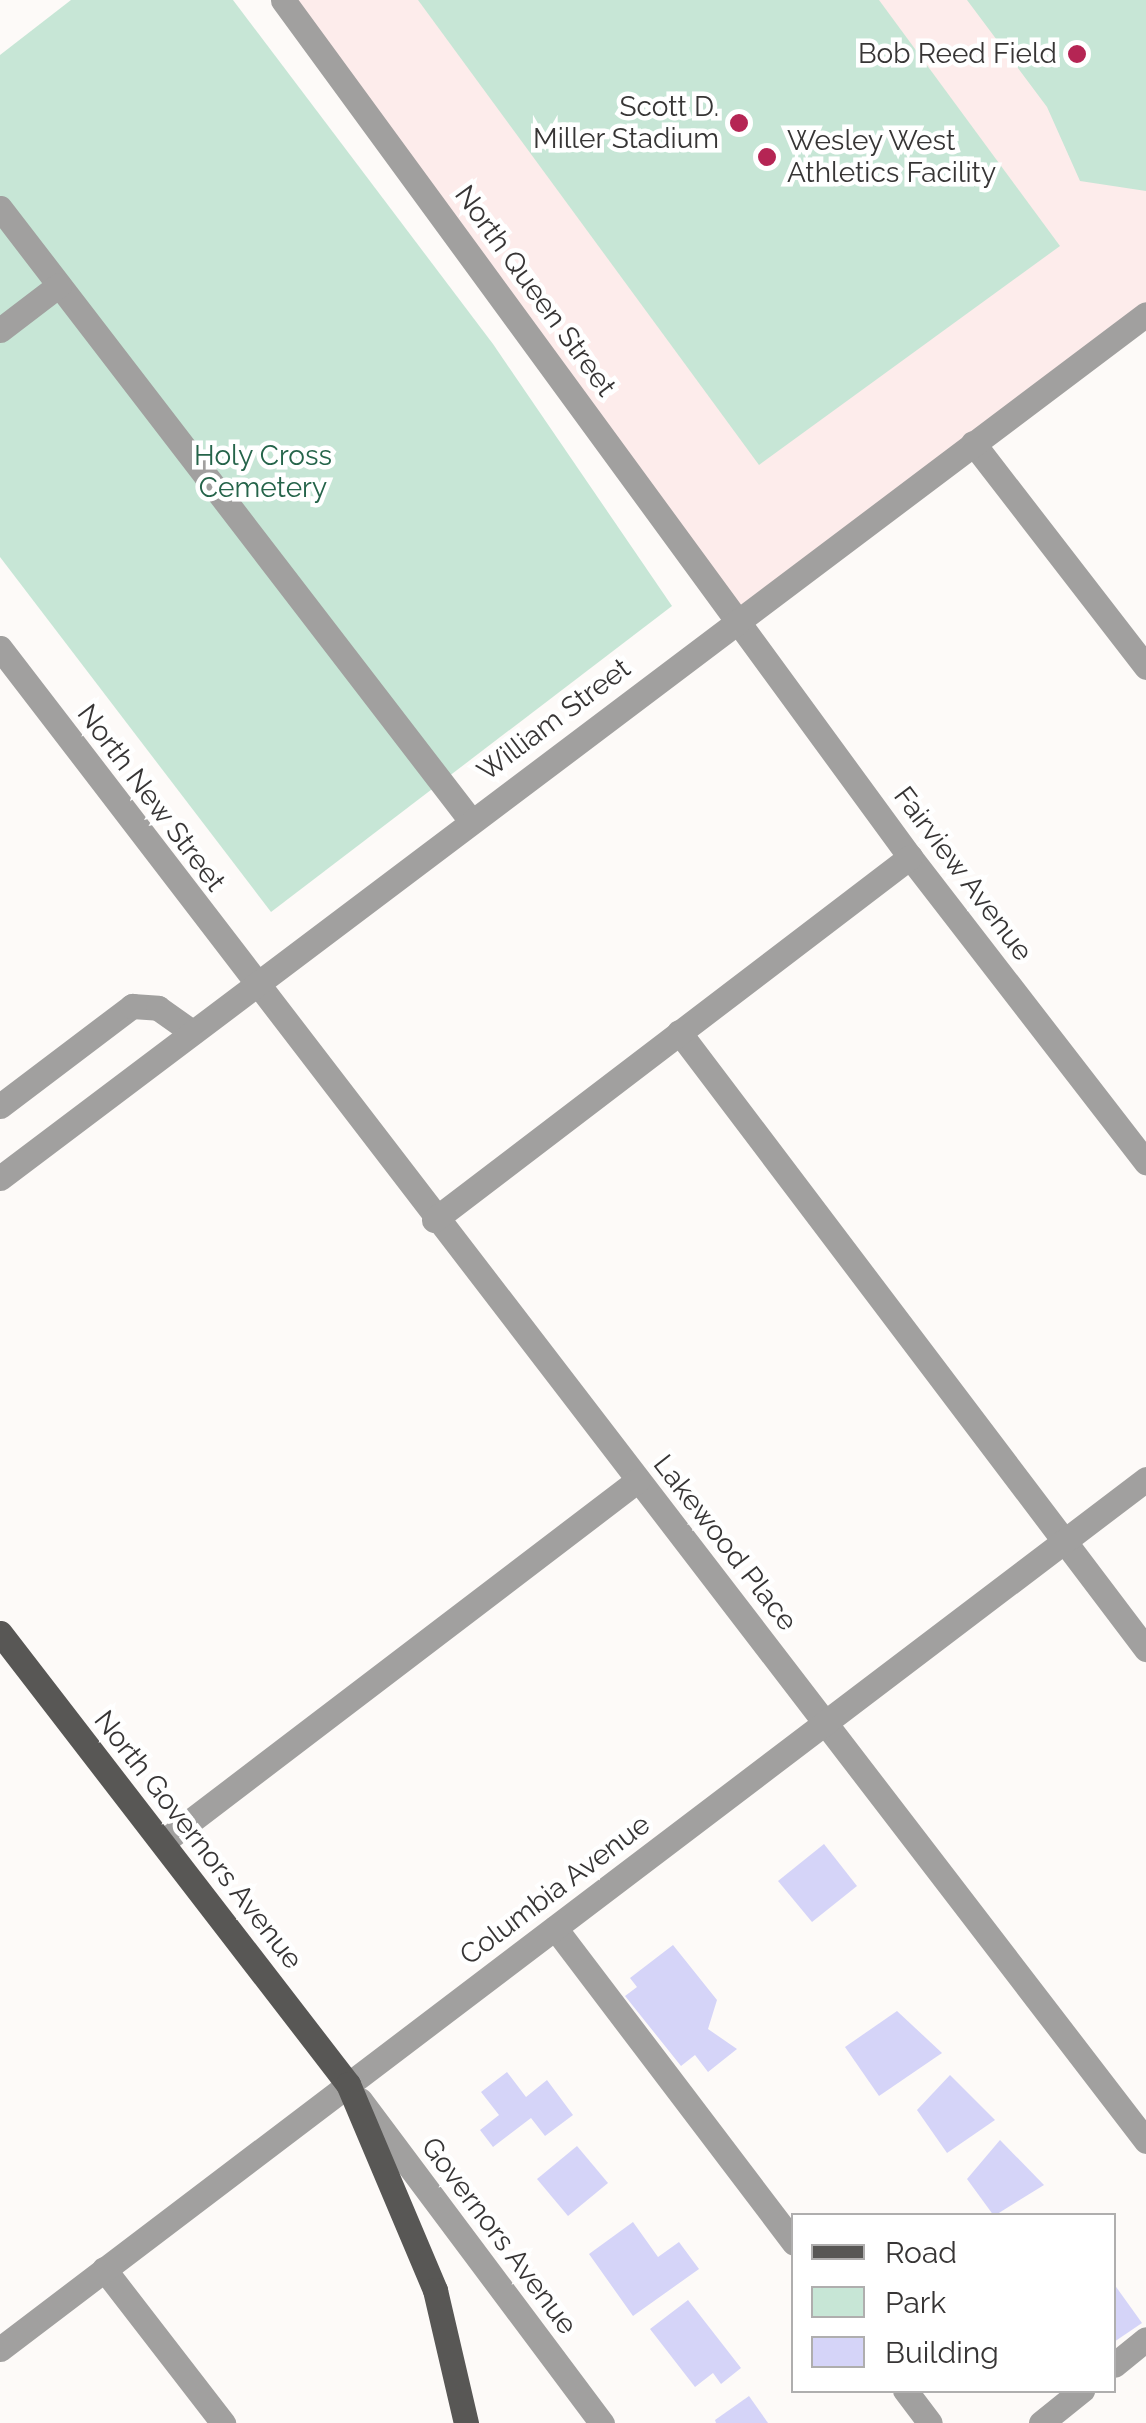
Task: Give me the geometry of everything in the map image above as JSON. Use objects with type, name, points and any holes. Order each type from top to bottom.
[{"type":"main road","name":"North Governors Avenue","points":[[0,1633],[348,2084],[436,2290],[466,2423]]},
{"type":"street","name":"North Queen Street","points":[[283,0],[736,620]]},
{"type":"street","points":[[0,208],[471,820]]},
{"type":"street","points":[[0,330],[60,286]]},
{"type":"street","name":"William Street","points":[[0,1178],[1146,314]]},
{"type":"street","points":[[973,444],[1146,667]]},
{"type":"street","name":"Fairview Avenue","points":[[736,620],[910,857],[1146,1162]]},
{"type":"street","name":"North New Street","points":[[0,648],[254,985]]},
{"type":"street","points":[[434,1220],[910,857]]},
{"type":"street","name":"Lakewood Place","points":[[254,985],[827,1721],[1146,2141]]},
{"type":"street","points":[[0,1106],[132,1006],[158,1008],[192,1032]]},
{"type":"street","points":[[678,1032],[1146,1649]]},
{"type":"street","name":"Columbia Avenue","points":[[0,2349],[1146,1478]]},
{"type":"street","points":[[162,1842],[638,1480]]},
{"type":"street","points":[[554,1928],[791,2239]]},
{"type":"street","name":"Governors Avenue","points":[[348,2084],[602,2423]]},
{"type":"street","points":[[104,2270],[223,2423]]},
{"type":"street","points":[[1116,2363],[1146,2339]]},
{"type":"street","points":[[907,2393],[930,2423]]},
{"type":"street","points":[[1041,2423],[1078,2393]]},
{"type":"shaded area","name":"Wesley West Athletics Facility","points":[[271,0],[1146,0],[1146,313],[736,620]]},
{"type":"green space","name":"Holy Cross Cemetery","points":[[71,0],[233,0],[493,344],[672,606],[271,912],[0,557],[0,55]]},
{"type":"green space","name":"Scott D. Miller Stadium","points":[[418,0],[879,0],[1060,246],[759,465]]},
{"type":"green space","name":"Bob Reed Field","points":[[967,0],[1146,0],[1146,191],[1080,181],[1047,107]]},
{"type":"building","points":[[824,1844],[857,1886],[812,1922],[778,1881]]},
{"type":"building","points":[[673,1945],[717,2000],[708,2029],[737,2049],[708,2072],[695,2055],[681,2066],[625,1996],[637,1987],[630,1978]]},
{"type":"building","points":[[897,2011],[942,2053],[879,2096],[845,2047]]},
{"type":"building","points":[[507,2072],[526,2097],[547,2080],[573,2115],[545,2136],[531,2118],[493,2147],[480,2130],[499,2115],[481,2092]]},
{"type":"building","points":[[950,2075],[995,2120],[947,2153],[917,2110]]},
{"type":"building","points":[[1000,2140],[1044,2185],[999,2213],[992,2213],[967,2179]]},
{"type":"building","points":[[577,2146],[608,2183],[568,2216],[537,2179]]},
{"type":"building","points":[[633,2222],[658,2257],[679,2242],[699,2269],[633,2316],[589,2254]]},
{"type":"building","points":[[1116,2287],[1142,2323],[1116,2341]]},
{"type":"building","points":[[688,2300],[741,2368],[721,2384],[713,2373],[695,2387],[650,2329]]},
{"type":"building","points":[[749,2396],[768,2423],[716,2423],[715,2420]]},
{"type":"place","name":"Bob Reed Field","points":[[1077,54]]},
{"type":"place","name":"Scott D. Miller Stadium","points":[[739,123]]},
{"type":"place","name":"Wesley West Athletics Facility","points":[[767,157]]}]
